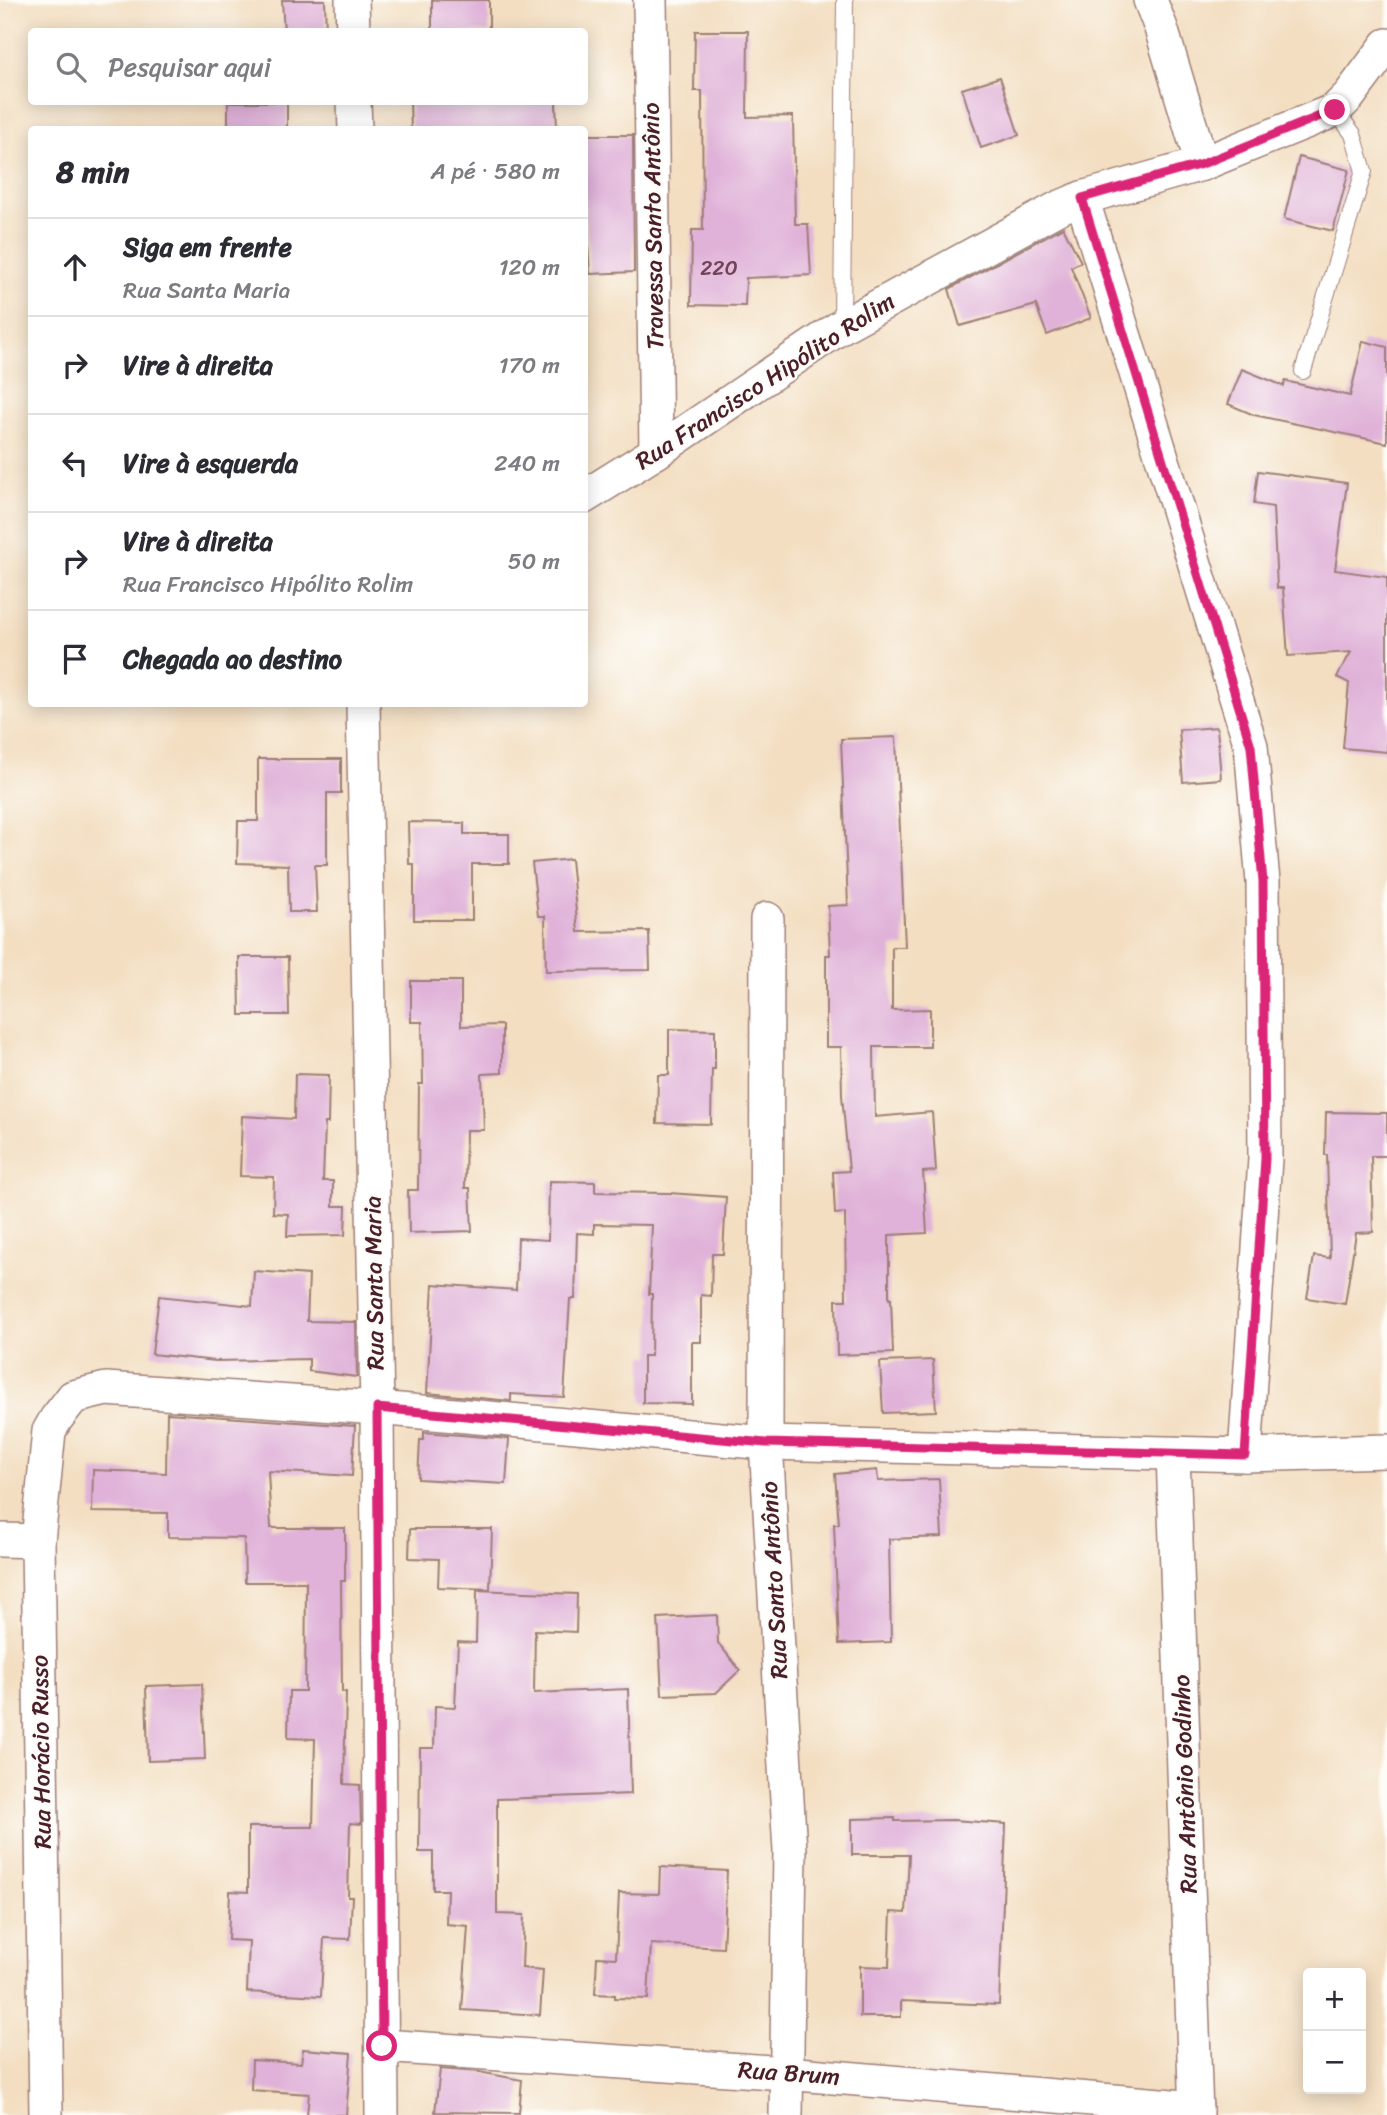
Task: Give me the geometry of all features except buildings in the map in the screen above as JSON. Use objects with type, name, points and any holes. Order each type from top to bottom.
[{"type":"street","points":[[352,0],[353,28]]},
{"type":"street","name":"Travessa Santo Antônio","points":[[650,0],[656,452]]},
{"type":"street","points":[[1160,9],[1202,164]]},
{"type":"street","name":"Rua Francisco Hipólito Rolim","points":[[588,494],[656,452],[842,326],[1058,208],[1082,198],[1202,164],[1335,110],[1349,96],[1387,45]]},
{"type":"street","points":[[354,105],[355,126]]},
{"type":"street","points":[[1082,198],[1251,746],[1263,882],[1265,1159],[1245,1455]]},
{"type":"street","name":"Rua Santa Maria","points":[[363,707],[377,1408],[382,2115]]},
{"type":"street","name":"Rua Santo Antônio","points":[[767,919],[766,1443],[790,1851],[786,2115]]},
{"type":"street","name":"Rua Horácio Russo","points":[[46,2115],[38,1541],[49,1431],[73,1397],[106,1389],[377,1408]]},
{"type":"street","points":[[377,1408],[766,1443],[1245,1455],[1387,1451]]},
{"type":"street","name":"Rua Antônio Godinho","points":[[1173,1454],[1196,2112]]},
{"type":"street","points":[[0,1540],[38,1541]]},
{"type":"street","name":"Rua Brum","points":[[382,2046],[786,2073],[1196,2112]]},
{"type":"lane","points":[[842,326],[845,0]]},
{"type":"lane","points":[[1303,371],[1364,171],[1353,134],[1335,110]]},
{"type":"route","points":[[382,2046],[377,1408],[766,1443],[1245,1455],[1265,1159],[1263,882],[1251,746],[1082,198],[1202,164],[1321,118],[1335,110]]}]
